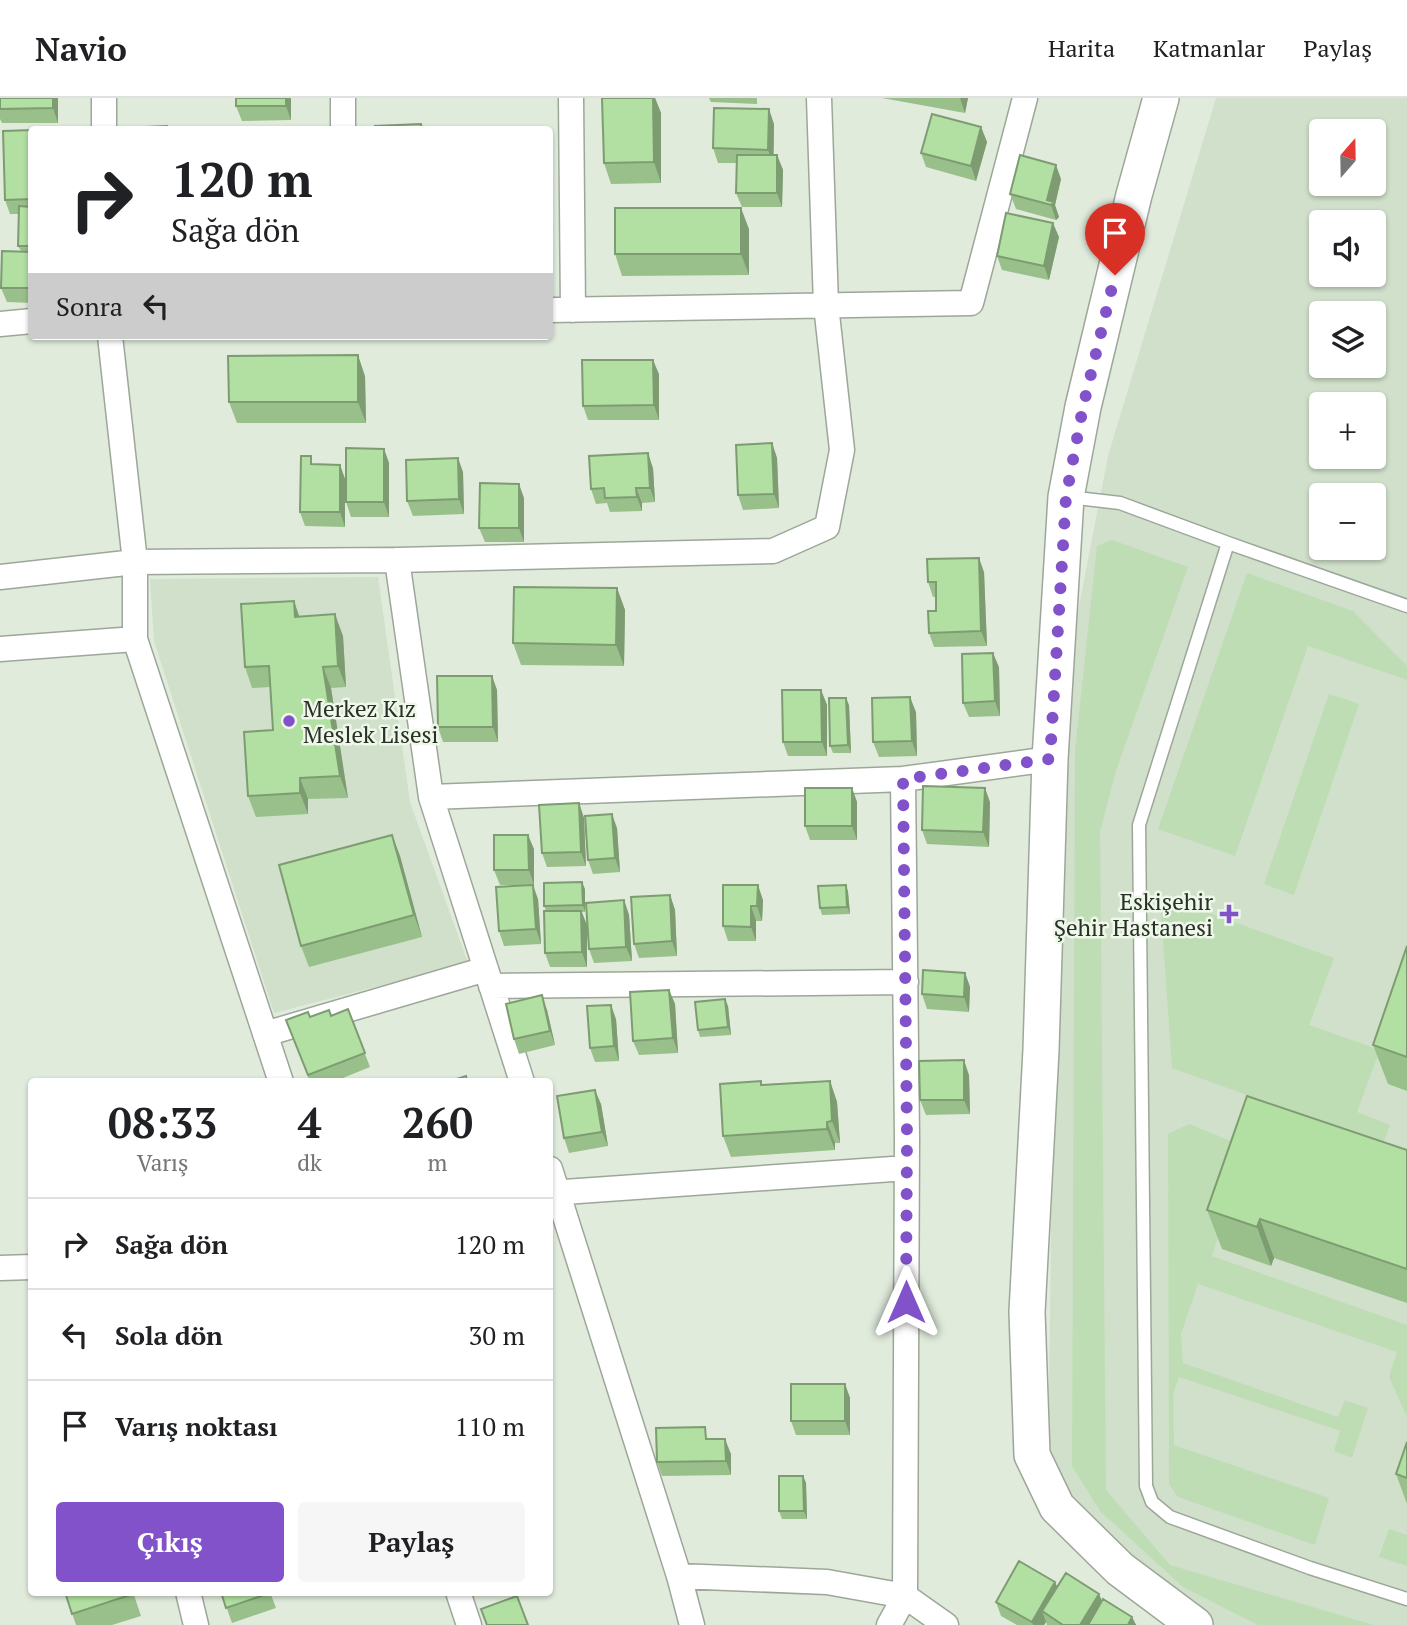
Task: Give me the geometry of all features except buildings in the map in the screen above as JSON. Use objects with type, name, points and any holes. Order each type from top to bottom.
[{"type":"street","points":[[104,98],[104,126]]},
{"type":"street","points":[[343,98],[343,126]]},
{"type":"street","points":[[571,98],[561,310],[971,303],[1025,98]]},
{"type":"street","points":[[0,577],[135,562],[397,560],[773,551],[827,527],[842,450],[825,305],[819,98]]},
{"type":"street","points":[[1161,98],[1134,195],[1083,407],[1066,497],[1050,759],[1041,1051],[1027,1312],[1032,1455],[1057,1507],[1121,1569],[1195,1625]]},
{"type":"street","points":[[0,324],[28,321]]},
{"type":"street","points":[[110,340],[135,562],[135,639],[280,1078]]},
{"type":"street","points":[[397,560],[430,797],[521,1078]]},
{"type":"street","points":[[0,649],[135,639]]},
{"type":"street","points":[[430,797],[903,779],[1050,759]]},
{"type":"street","points":[[889,1625],[905,1596],[907,1168],[903,779]]},
{"type":"street","points":[[265,1034],[488,978],[906,982]]},
{"type":"street","points":[[553,1185],[907,1168]]},
{"type":"street","points":[[553,1188],[680,1576],[692,1625]]},
{"type":"street","points":[[0,1268],[28,1267]]},
{"type":"street","points":[[680,1576],[827,1582],[905,1596],[946,1625]]},
{"type":"street","points":[[189,1596],[197,1625]]},
{"type":"street","points":[[459,1596],[469,1625]]},
{"type":"lane","points":[[1066,497],[1120,503],[1407,606]]},
{"type":"lane","points":[[1228,542],[1139,825],[1146,1486],[1152,1502],[1170,1517],[1310,1568],[1407,1599]]},
{"type":"shaded area","name":"Eskişehir Şehir Hastanesi","points":[[1216,98],[1407,98],[1407,1625],[1203,1625],[1048,1478],[1053,1067],[1049,762],[1108,456]]},
{"type":"shaded area","name":"Merkez Kız Meslek Lisesi","points":[[378,577],[410,802],[468,963],[274,1013],[154,641],[150,579]]},
{"type":"green space","points":[[1112,540],[1188,567],[1115,774],[1100,832],[1106,1490],[1170,1565],[1374,1625],[1258,1625],[1183,1587],[1100,1511],[1072,1466],[1075,751],[1097,546]]},
{"type":"green space","points":[[1247,573],[1353,611],[1407,666],[1407,680],[1308,646],[1235,856],[1158,829]]},
{"type":"green space","points":[[1329,694],[1359,704],[1294,895],[1264,884]]},
{"type":"green space","points":[[1176,901],[1334,958],[1309,1025],[1380,1050],[1357,1112],[1390,1125],[1383,1144],[1172,1068],[1161,911]]},
{"type":"green space","points":[[1189,1124],[1246,1147],[1212,1256],[1407,1325],[1407,1417],[1389,1377],[1397,1352],[1198,1284],[1181,1334],[1183,1363],[1338,1417],[1345,1400],[1368,1408],[1352,1458],[1334,1451],[1340,1431],[1179,1377],[1173,1394],[1174,1445],[1329,1498],[1315,1545],[1178,1497],[1169,1484],[1168,1134]]},
{"type":"green space","points":[[1389,1529],[1407,1535],[1407,1566],[1379,1557]]},
{"type":"place","name":"Merkez Kız Meslek Lisesi","points":[[289,721]]},
{"type":"place","name":"Eskişehir Şehir Hastanesi","points":[[1229,914]]},
{"type":"route","points":[[906,1302],[903,779],[1050,759],[1066,497],[1083,407],[1115,275]]}]
